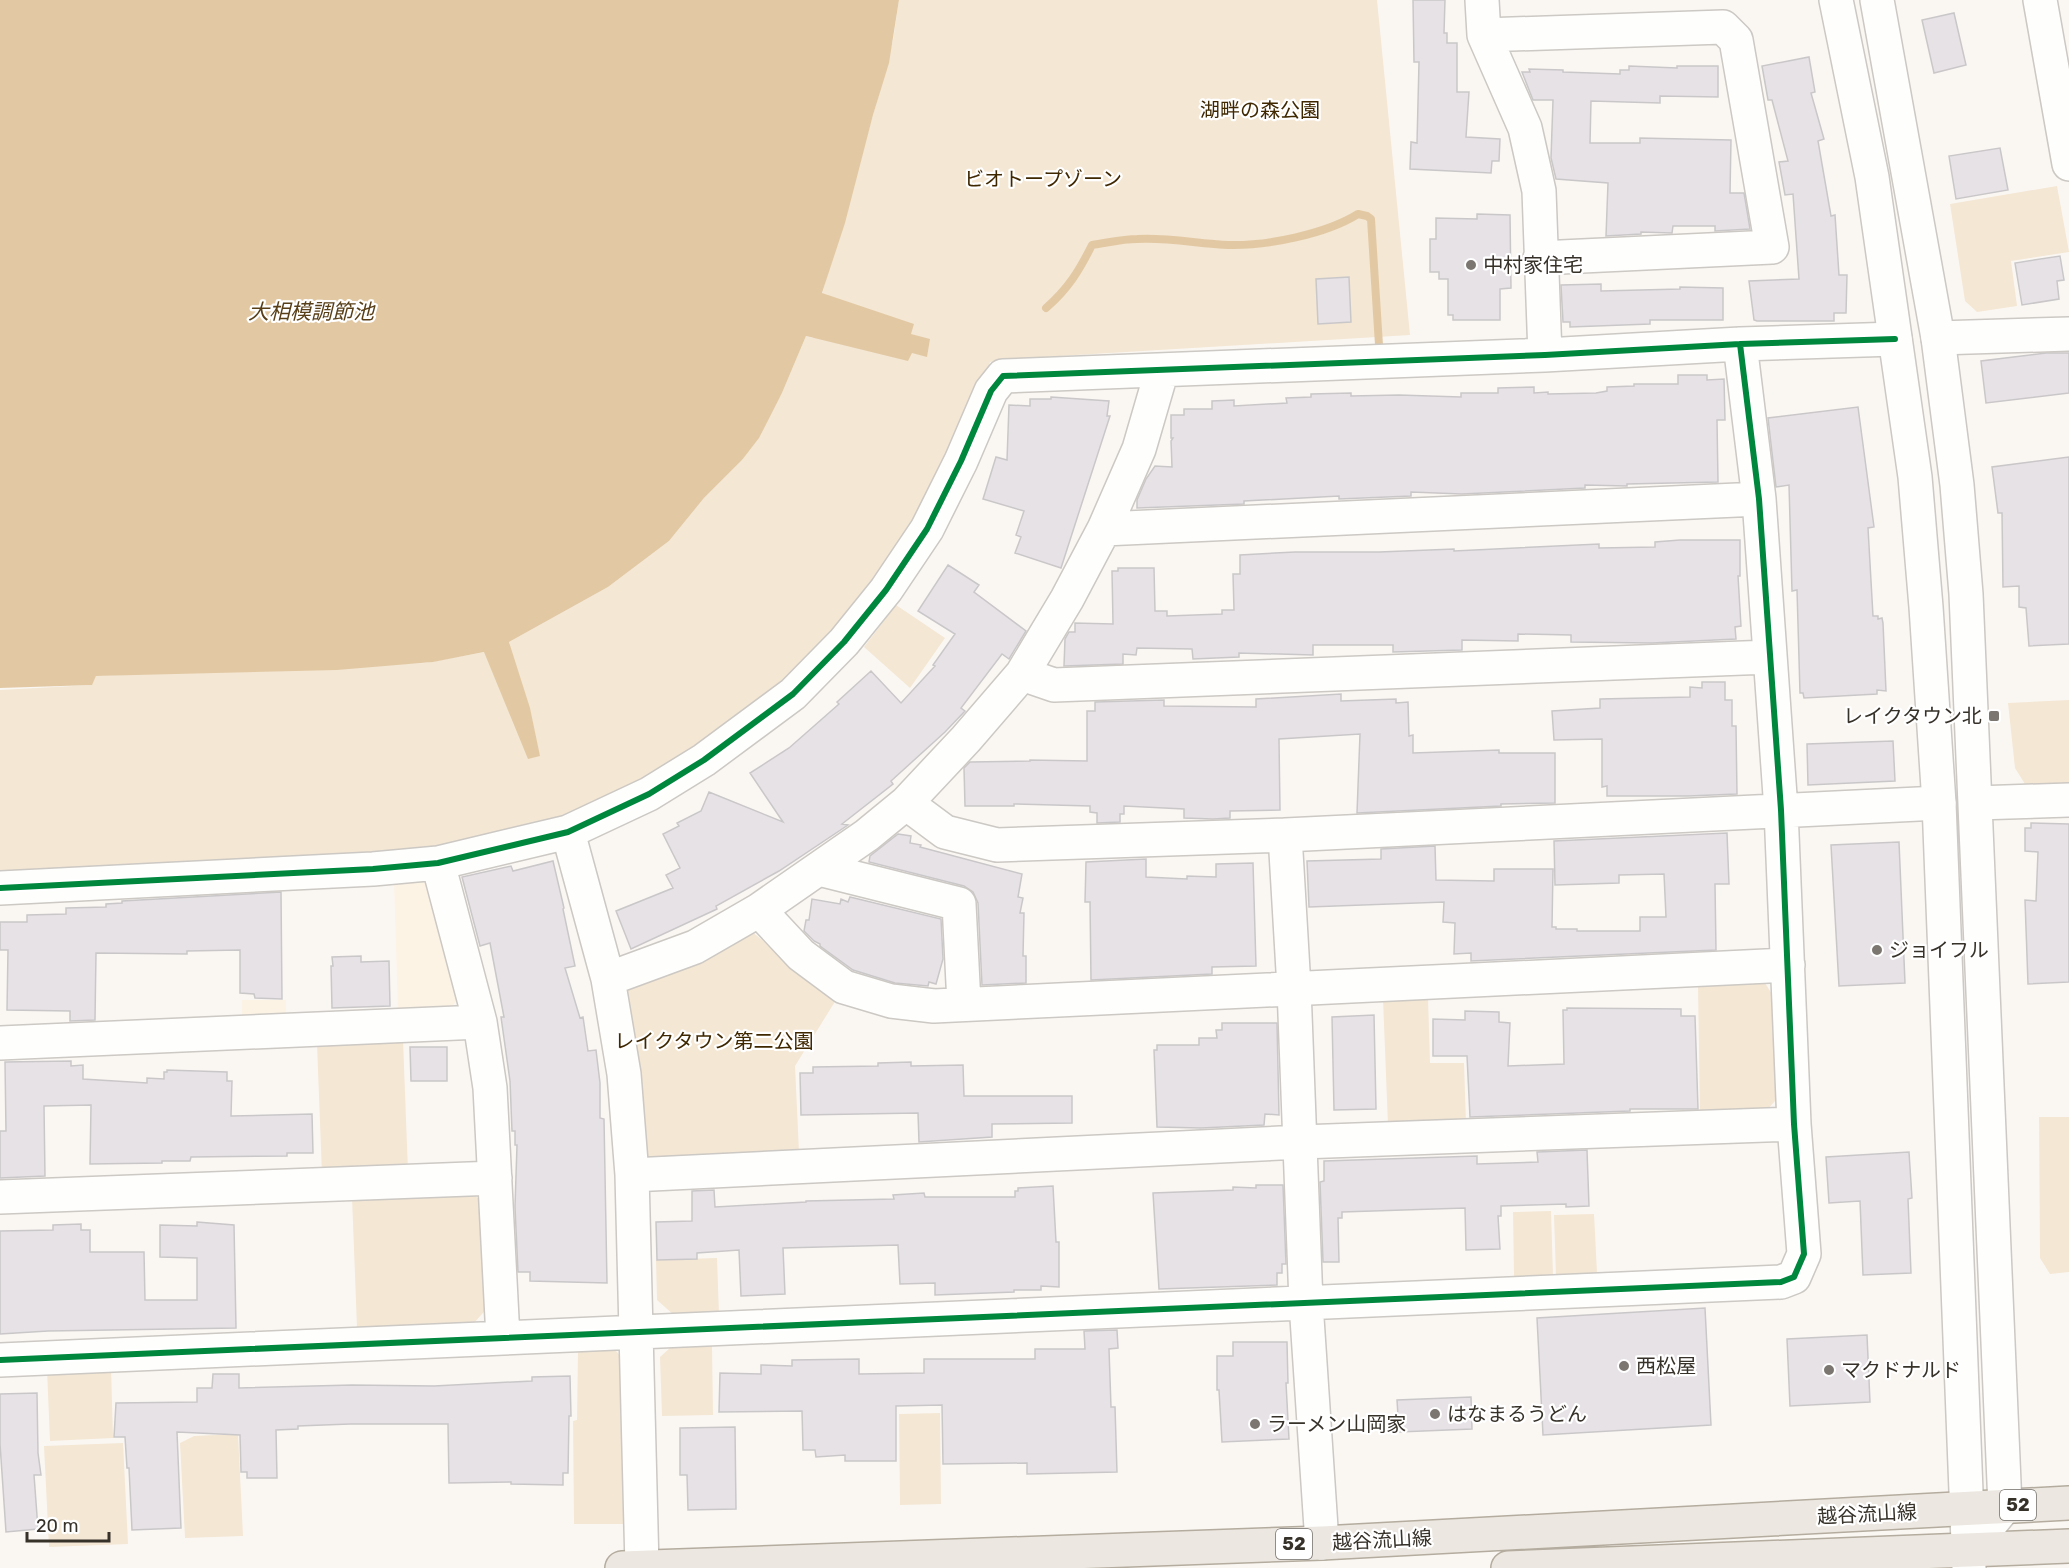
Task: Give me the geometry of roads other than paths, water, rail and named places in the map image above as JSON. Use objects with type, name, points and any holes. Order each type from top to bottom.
[{"type":"main road","name":"越谷流山線","points":[[632,1568],[1322,1543],[2069,1503]]},
{"type":"main road","name":"越谷流山線","points":[[1508,1568],[1969,1559],[2069,1546]]},
{"type":"street","points":[[1482,0],[1484,35],[1525,128],[1539,190],[1545,355]]},
{"type":"street","points":[[1836,0],[1872,177],[1915,477],[1939,803],[1969,1559]]},
{"type":"street","points":[[1877,0],[1938,338],[1957,485],[1966,594],[2005,1506],[1969,1559]]},
{"type":"street","points":[[2050,6],[2069,164]]},
{"type":"street","points":[[1484,35],[1721,13],[1736,40],[1772,247],[1540,258]]},
{"type":"street","points":[[1938,338],[2069,334]]},
{"type":"street","points":[[0,888],[373,869],[438,863],[568,832],[649,794],[704,760],[793,693],[844,642],[886,590],[927,529],[961,460],[991,391],[1003,376],[1895,339]]},
{"type":"street","points":[[0,1360],[1781,1282],[1794,1277],[1804,1254],[1794,1124],[1781,810],[1759,500],[1740,344]]},
{"type":"street","points":[[608,979],[695,947],[759,910],[819,869],[906,803],[966,739],[1022,674],[1067,599],[1104,529],[1139,449],[1162,370]]},
{"type":"street","points":[[1104,529],[1759,500]]},
{"type":"street","points":[[1022,674],[1054,685],[1769,657]]},
{"type":"street","points":[[1976,803],[2069,800]]},
{"type":"street","points":[[906,803],[945,832],[998,845],[1285,835],[1939,803]]},
{"type":"street","points":[[568,832],[608,979],[624,1074],[632,1175],[637,1332],[632,1568]]},
{"type":"street","points":[[1285,835],[1294,988],[1306,1303],[1322,1543]]},
{"type":"street","points":[[438,863],[480,1022],[490,1089],[503,1338]]},
{"type":"street","points":[[819,869],[959,904],[964,1004]]},
{"type":"street","points":[[759,910],[801,955],[844,987],[891,1001],[934,1006],[1788,965]]},
{"type":"street","points":[[0,1043],[480,1022]]},
{"type":"street","points":[[632,1175],[1300,1142],[1794,1124]]},
{"type":"street","points":[[0,1197],[495,1178]]},
{"type":"water","name":"大相模調節池","points":[[0,0],[899,0],[889,63],[845,223],[822,293],[914,324],[911,334],[930,339],[927,357],[912,353],[908,361],[806,336],[782,393],[759,438],[742,460],[704,498],[669,541],[608,587],[509,642],[530,708],[540,756],[528,759],[484,652],[433,662],[337,670],[96,676],[92,685],[0,688]]},
{"type":"waterway","points":[[1046,308],[1061,294],[1072,279],[1092,245],[1149,239],[1244,245],[1278,241],[1313,233],[1358,214],[1371,219],[1379,345]]},
{"type":"place","name":"中村家住宅","points":[[1471,265]]},
{"type":"place","name":"レイクタウン北","points":[[1994,716]]},
{"type":"place","name":"ジョイフル","points":[[1877,950]]},
{"type":"place","name":"西松屋","points":[[1624,1366]]},
{"type":"place","name":"マクドナルド","points":[[1829,1370]]},
{"type":"place","name":"はなまるうどん","points":[[1435,1414]]},
{"type":"place","name":"ラーメン山岡家","points":[[1255,1424]]},
{"type":"park label","name":"湖畔の森公園","points":[[1260,110]]},
{"type":"park label","name":"ビオトープゾーン","points":[[1043,179]]},
{"type":"park label","name":"レイクタウン第二公園","points":[[714,1041]]}]
